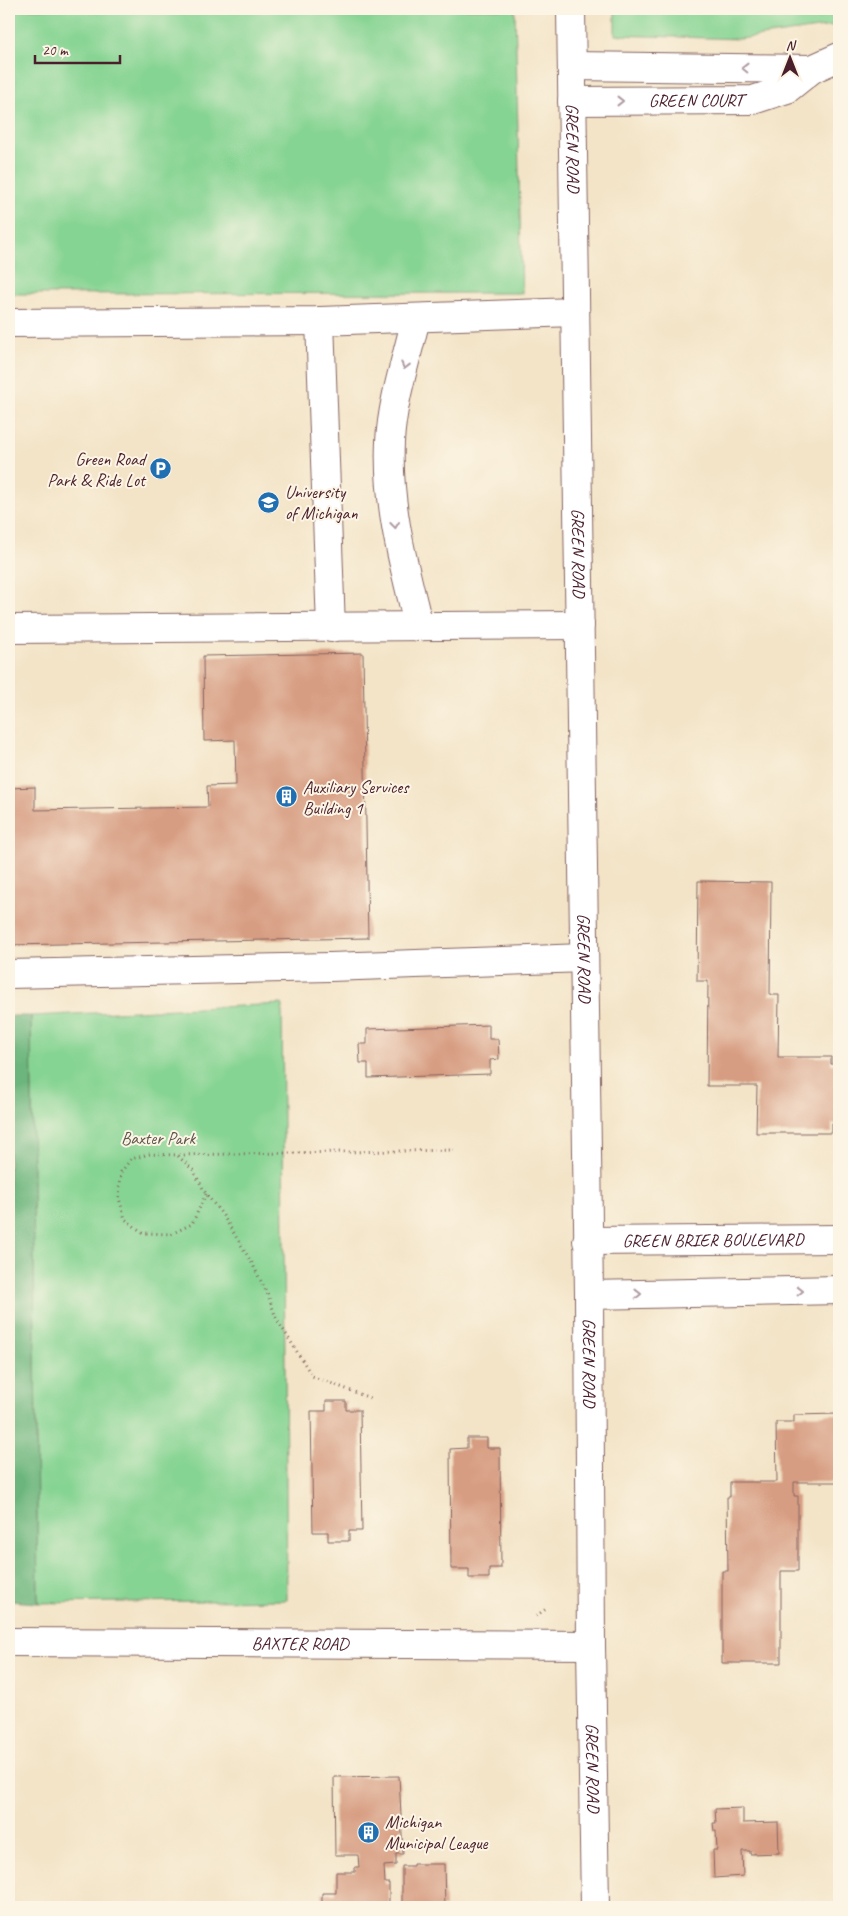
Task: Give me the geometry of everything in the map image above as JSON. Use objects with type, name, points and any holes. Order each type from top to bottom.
[{"type":"street","name":"GREEN ROAD","points":[[571,9],[589,1295],[595,1907]]},
{"type":"street","name":"GREEN COURT","points":[[572,101],[753,100],[787,88],[812,69],[839,57]]},
{"type":"street","name":"GREEN COURT","points":[[572,66],[812,69]]},
{"type":"street","points":[[9,323],[320,321],[575,312]]},
{"type":"street","points":[[416,318],[396,403],[390,441],[391,492],[397,536],[419,627]]},
{"type":"street","points":[[320,321],[331,628]]},
{"type":"street","points":[[9,629],[580,625]]},
{"type":"street","points":[[9,974],[330,967],[584,958]]},
{"type":"street","name":"GREEN BRIER BOULEVARD","points":[[587,1241],[839,1238]]},
{"type":"street","points":[[589,1295],[839,1290]]},
{"type":"street","name":"BAXTER ROAD","points":[[9,1642],[591,1645]]},
{"type":"path","points":[[206,1194],[192,1224],[171,1234],[144,1233],[125,1220],[119,1198],[121,1172],[131,1159],[150,1154],[454,1150]]},
{"type":"path","points":[[178,1155],[193,1170],[206,1194],[222,1214],[252,1263],[268,1294],[276,1318],[312,1376],[370,1398]]},
{"type":"green space","points":[[9,9],[515,9],[522,293],[9,294]]},
{"type":"green space","points":[[615,9],[839,9],[839,25],[740,39],[615,35]]},
{"type":"green space","name":"Baxter Park","points":[[282,1004],[287,1600],[38,1603],[31,1016]]},
{"type":"green space","points":[[9,1016],[31,1016],[38,1603],[9,1601]]},
{"type":"building","name":"Auxiliary Services Building 1","points":[[363,653],[368,938],[9,945],[9,788],[35,787],[35,810],[208,807],[207,786],[236,785],[235,740],[204,741],[203,656]]},
{"type":"building","points":[[698,881],[771,882],[770,995],[779,995],[778,1057],[831,1057],[831,1064],[839,1064],[839,1124],[832,1124],[832,1133],[756,1133],[757,1086],[707,1086],[708,981],[697,981]]},
{"type":"building","points":[[489,1025],[489,1039],[498,1039],[499,1059],[490,1060],[490,1074],[368,1078],[368,1063],[360,1063],[359,1044],[367,1044],[367,1029]]},
{"type":"building","points":[[326,1401],[346,1401],[346,1410],[360,1410],[362,1531],[349,1531],[349,1541],[328,1541],[328,1532],[313,1532],[311,1411],[326,1411]]},
{"type":"building","points":[[839,1414],[839,1482],[794,1482],[794,1496],[798,1496],[798,1571],[781,1571],[781,1663],[722,1663],[722,1571],[728,1571],[727,1497],[730,1497],[730,1482],[777,1482],[776,1422],[794,1422],[794,1415]]},
{"type":"building","points":[[467,1438],[487,1438],[487,1448],[500,1448],[501,1568],[489,1568],[489,1578],[469,1578],[469,1569],[451,1569],[450,1449],[467,1448]]},
{"type":"building","name":"Michigan Municipal League","points":[[399,1776],[403,1854],[396,1854],[396,1865],[384,1866],[385,1883],[389,1883],[389,1907],[322,1907],[322,1893],[336,1893],[336,1872],[355,1872],[355,1867],[359,1867],[358,1855],[335,1855],[334,1777]]},
{"type":"building","points":[[743,1808],[743,1823],[778,1822],[779,1853],[750,1854],[750,1851],[742,1851],[743,1876],[714,1878],[713,1850],[717,1850],[716,1831],[714,1831],[713,1823],[716,1823],[715,1809]]},
{"type":"building","points":[[413,1864],[444,1864],[445,1907],[402,1907],[402,1866],[413,1866]]},
{"type":"place","name":"Green Road Park & Ride Lot","points":[[161,469]]},
{"type":"place","name":"University of Michigan","points":[[269,502]]},
{"type":"place","name":"Auxiliary Services Building 1","points":[[287,797]]},
{"type":"place","name":"Michigan Municipal League","points":[[369,1832]]}]
